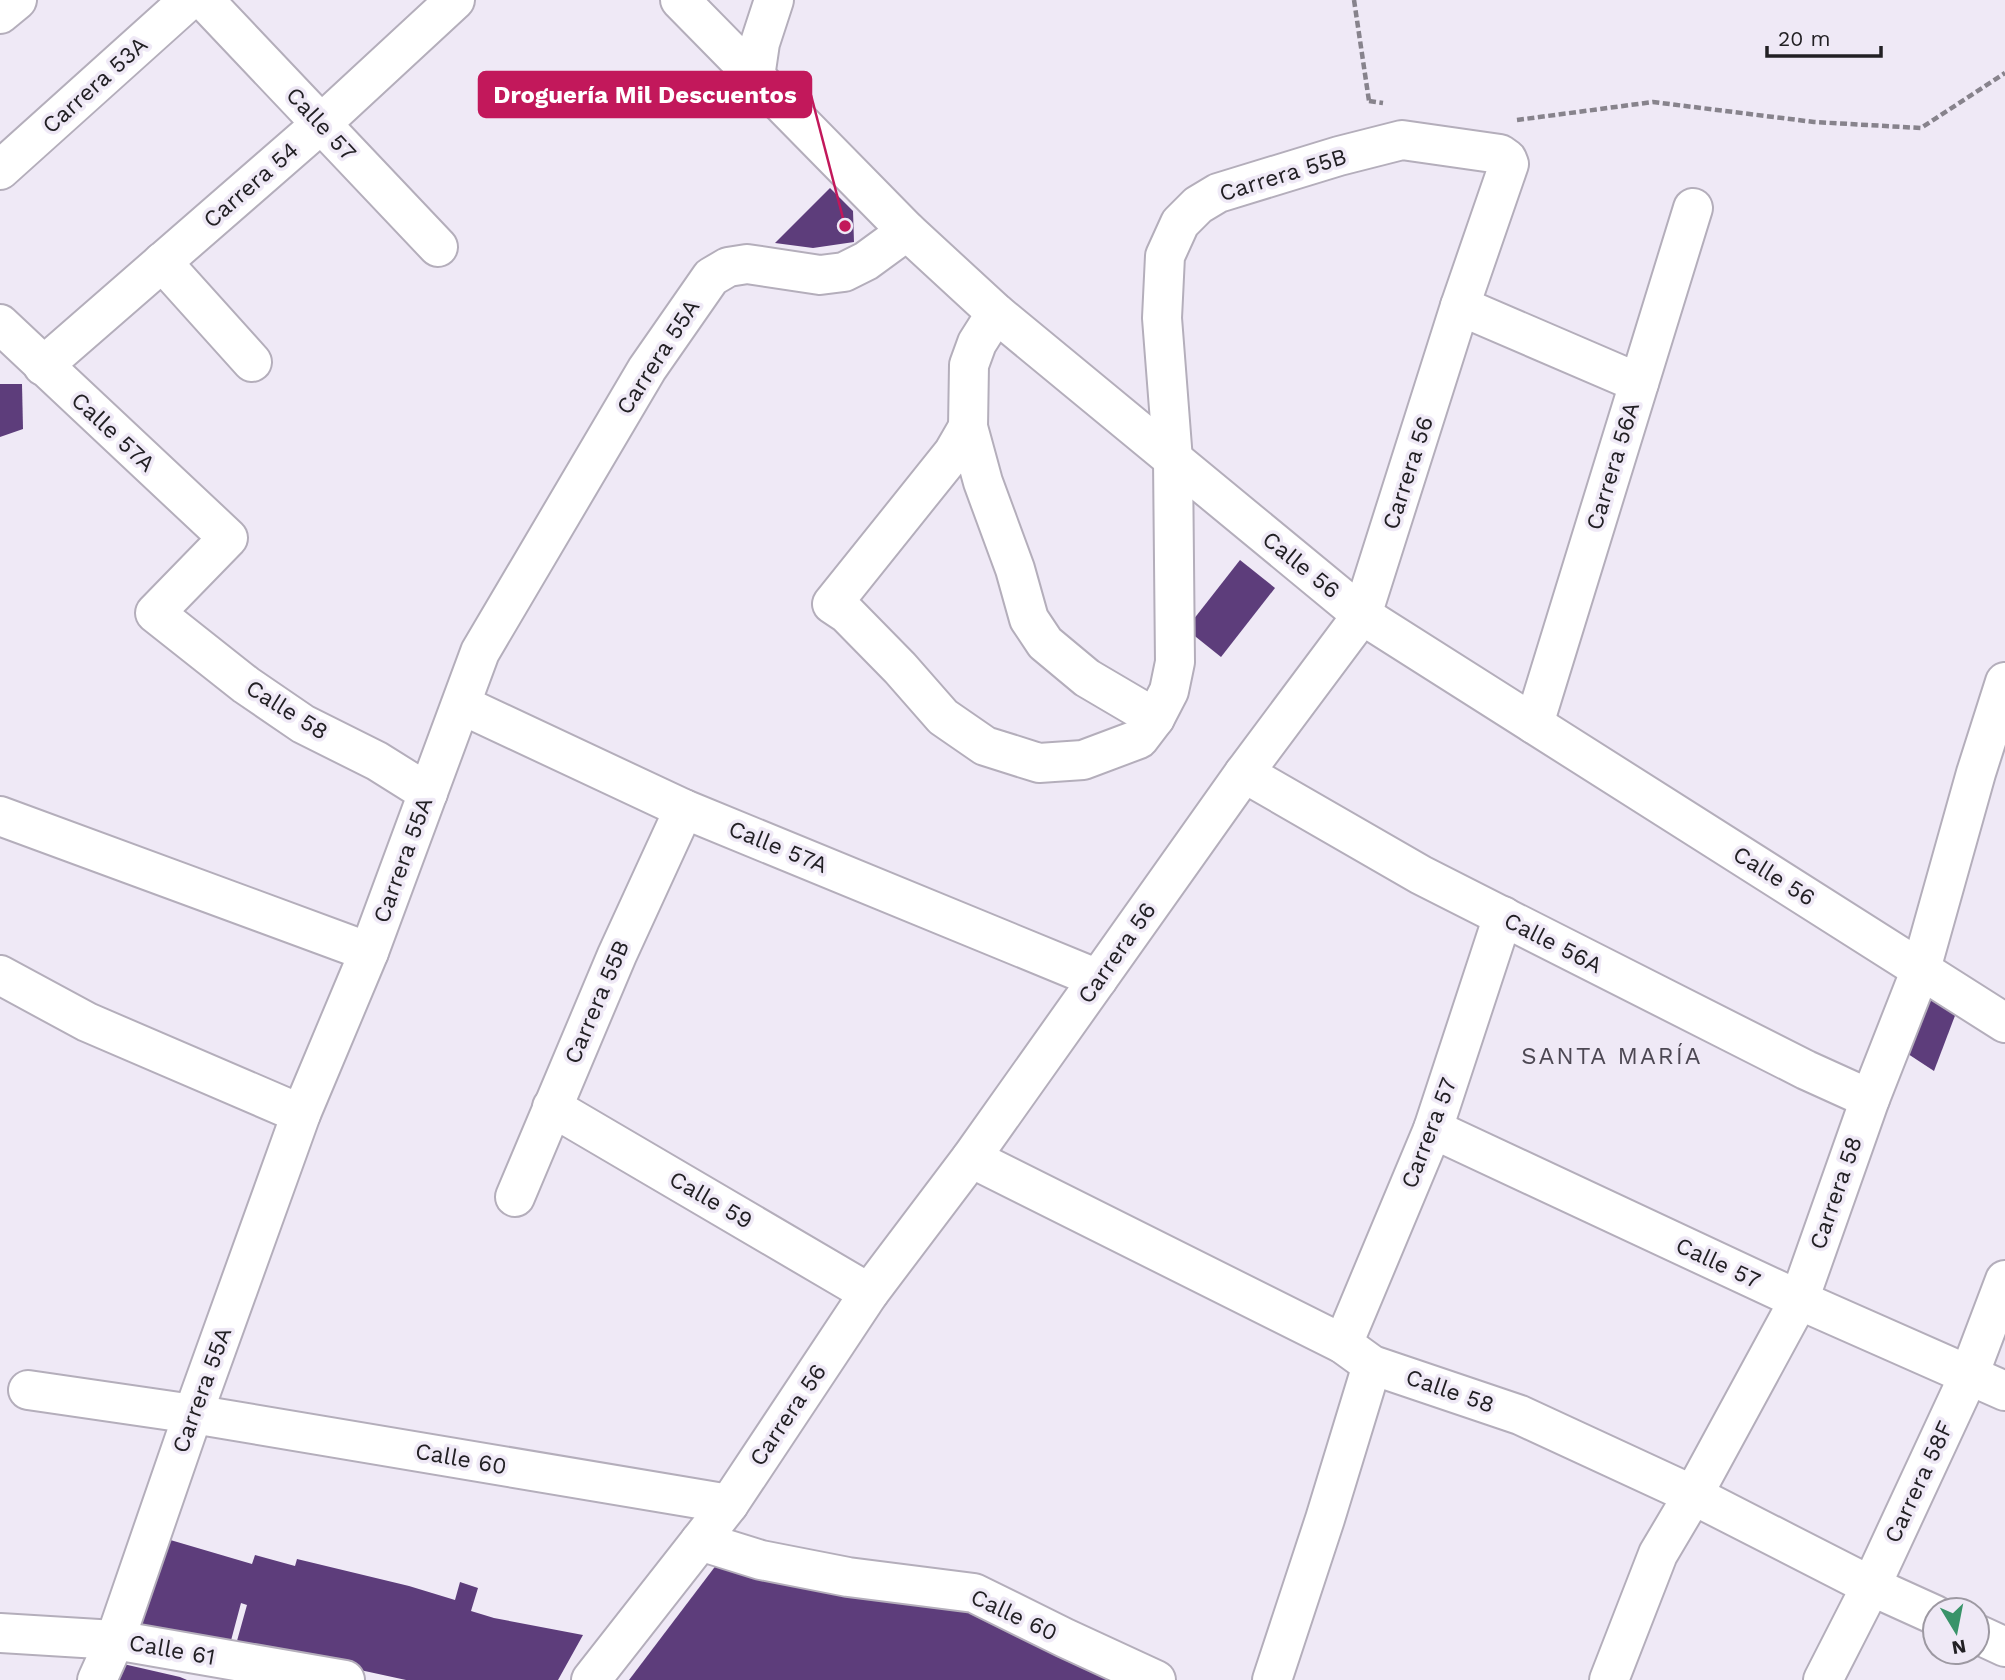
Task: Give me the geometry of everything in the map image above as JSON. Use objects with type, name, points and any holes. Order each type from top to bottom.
[{"type":"street","points":[[0,14],[17,0]]},
{"type":"street","name":"Carrera 53A","points":[[0,170],[189,0]]},
{"type":"street","name":"Calle 57","points":[[204,0],[438,247]]},
{"type":"street","name":"Carrera 54","points":[[43,366],[321,124],[455,0]]},
{"type":"street","name":"Calle 56","points":[[680,0],[907,231],[996,313],[1362,615],[2005,1023]]},
{"type":"street","points":[[755,78],[760,43],[774,0]]},
{"type":"street","name":"Carrera 55B","points":[[1155,718],[1169,691],[1175,662],[1173,460],[1162,318],[1165,257],[1180,223],[1198,205],[1218,192],[1402,140],[1500,154],[1507,159]]},
{"type":"street","name":"Carrera 56","points":[[591,1680],[729,1504],[869,1293],[971,1158],[1244,773],[1362,615],[1460,306],[1509,164],[1507,159]]},
{"type":"street","name":"Carrera 56A","points":[[1534,724],[1693,208]]},
{"type":"street","name":"Carrera 55A","points":[[97,1680],[99,1639],[193,1414],[301,1114],[369,952],[480,652],[648,369],[711,277],[728,267],[747,264],[820,275],[844,272],[866,261],[907,231]]},
{"type":"street","points":[[162,262],[252,362]]},
{"type":"street","points":[[1460,306],[1639,383]]},
{"type":"street","points":[[968,427],[953,453],[832,604],[847,614],[943,717],[985,746],[1039,763],[1083,760],[1139,738],[1155,718],[1087,678],[1045,643],[1029,619],[1015,569],[983,482],[968,427],[968,365],[977,342],[996,313]]},
{"type":"street","name":"Calle 57A","points":[[0,324],[228,538],[155,613]]},
{"type":"street","name":"Calle 58","points":[[155,613],[246,685],[303,724],[377,761],[428,793]]},
{"type":"street","name":"Carrera 58","points":[[1609,1680],[1658,1553],[1693,1495],[1799,1300],[1870,1099],[1921,969],[1976,773],[2005,682]]},
{"type":"street","name":"Calle 57A","points":[[462,705],[684,809],[1098,979]]},
{"type":"street","name":"Calle 56A","points":[[1244,773],[1421,875],[1806,1070],[1870,1099]]},
{"type":"street","name":"Carrera 55B","points":[[515,1198],[617,956],[684,809]]},
{"type":"street","points":[[0,816],[369,952]]},
{"type":"street","name":"Carrera 57","points":[[1272,1680],[1325,1519],[1358,1354],[1503,916]]},
{"type":"street","points":[[0,975],[86,1022],[301,1114]]},
{"type":"street","name":"Calle 59","points":[[552,1107],[869,1293]]},
{"type":"street","name":"Calle 57","points":[[1433,1129],[1799,1300],[2005,1391]]},
{"type":"street","name":"Calle 58","points":[[971,1158],[1358,1354],[1520,1415],[1693,1495],[1921,1609]]},
{"type":"street","name":"Carrera 58F","points":[[1823,1680],[1871,1586],[1969,1375],[2005,1280]]},
{"type":"street","name":"Calle 60","points":[[28,1390],[193,1414],[729,1504]]},
{"type":"street","name":"Calle 60","points":[[700,1541],[761,1560],[848,1577],[974,1593],[1065,1639],[1156,1680]]},
{"type":"street","name":"Calle 61","points":[[0,1615],[99,1639],[345,1680]]},
{"type":"street","name":"Calle 61","points":[[0,1633],[99,1639]]},
{"type":"path","points":[[1354,0],[1374,147]]},
{"type":"path","points":[[1513,120],[1653,102],[1814,122],[1921,128],[2005,74]]},
{"type":"path","points":[[1368,101],[1395,104]]},
{"type":"building","points":[[830,188],[853,211],[854,242],[813,248],[775,243]]},
{"type":"building","points":[[0,384],[22,384],[23,429],[0,437]]},
{"type":"building","points":[[1240,560],[1275,588],[1221,657],[1186,629]]},
{"type":"building","points":[[1928,994],[1956,1013],[1934,1071],[1905,1052]]},
{"type":"building","points":[[167,1539],[252,1564],[255,1555],[295,1566],[297,1559],[455,1600],[460,1582],[478,1588],[471,1611],[583,1635],[558,1680],[406,1680],[305,1658],[273,1647],[271,1657],[235,1648],[247,1605],[241,1603],[229,1648],[141,1626]]},
{"type":"building","points":[[717,1564],[974,1607],[1131,1680],[629,1680]]},
{"type":"building","points":[[119,1663],[180,1677],[187,1680],[114,1680]]},
{"type":"place","name":"Droguería Mil Descuentos","points":[[845,226]]},
{"type":"district","name":"SANTA MARÍA","points":[[1612,1056]]}]
